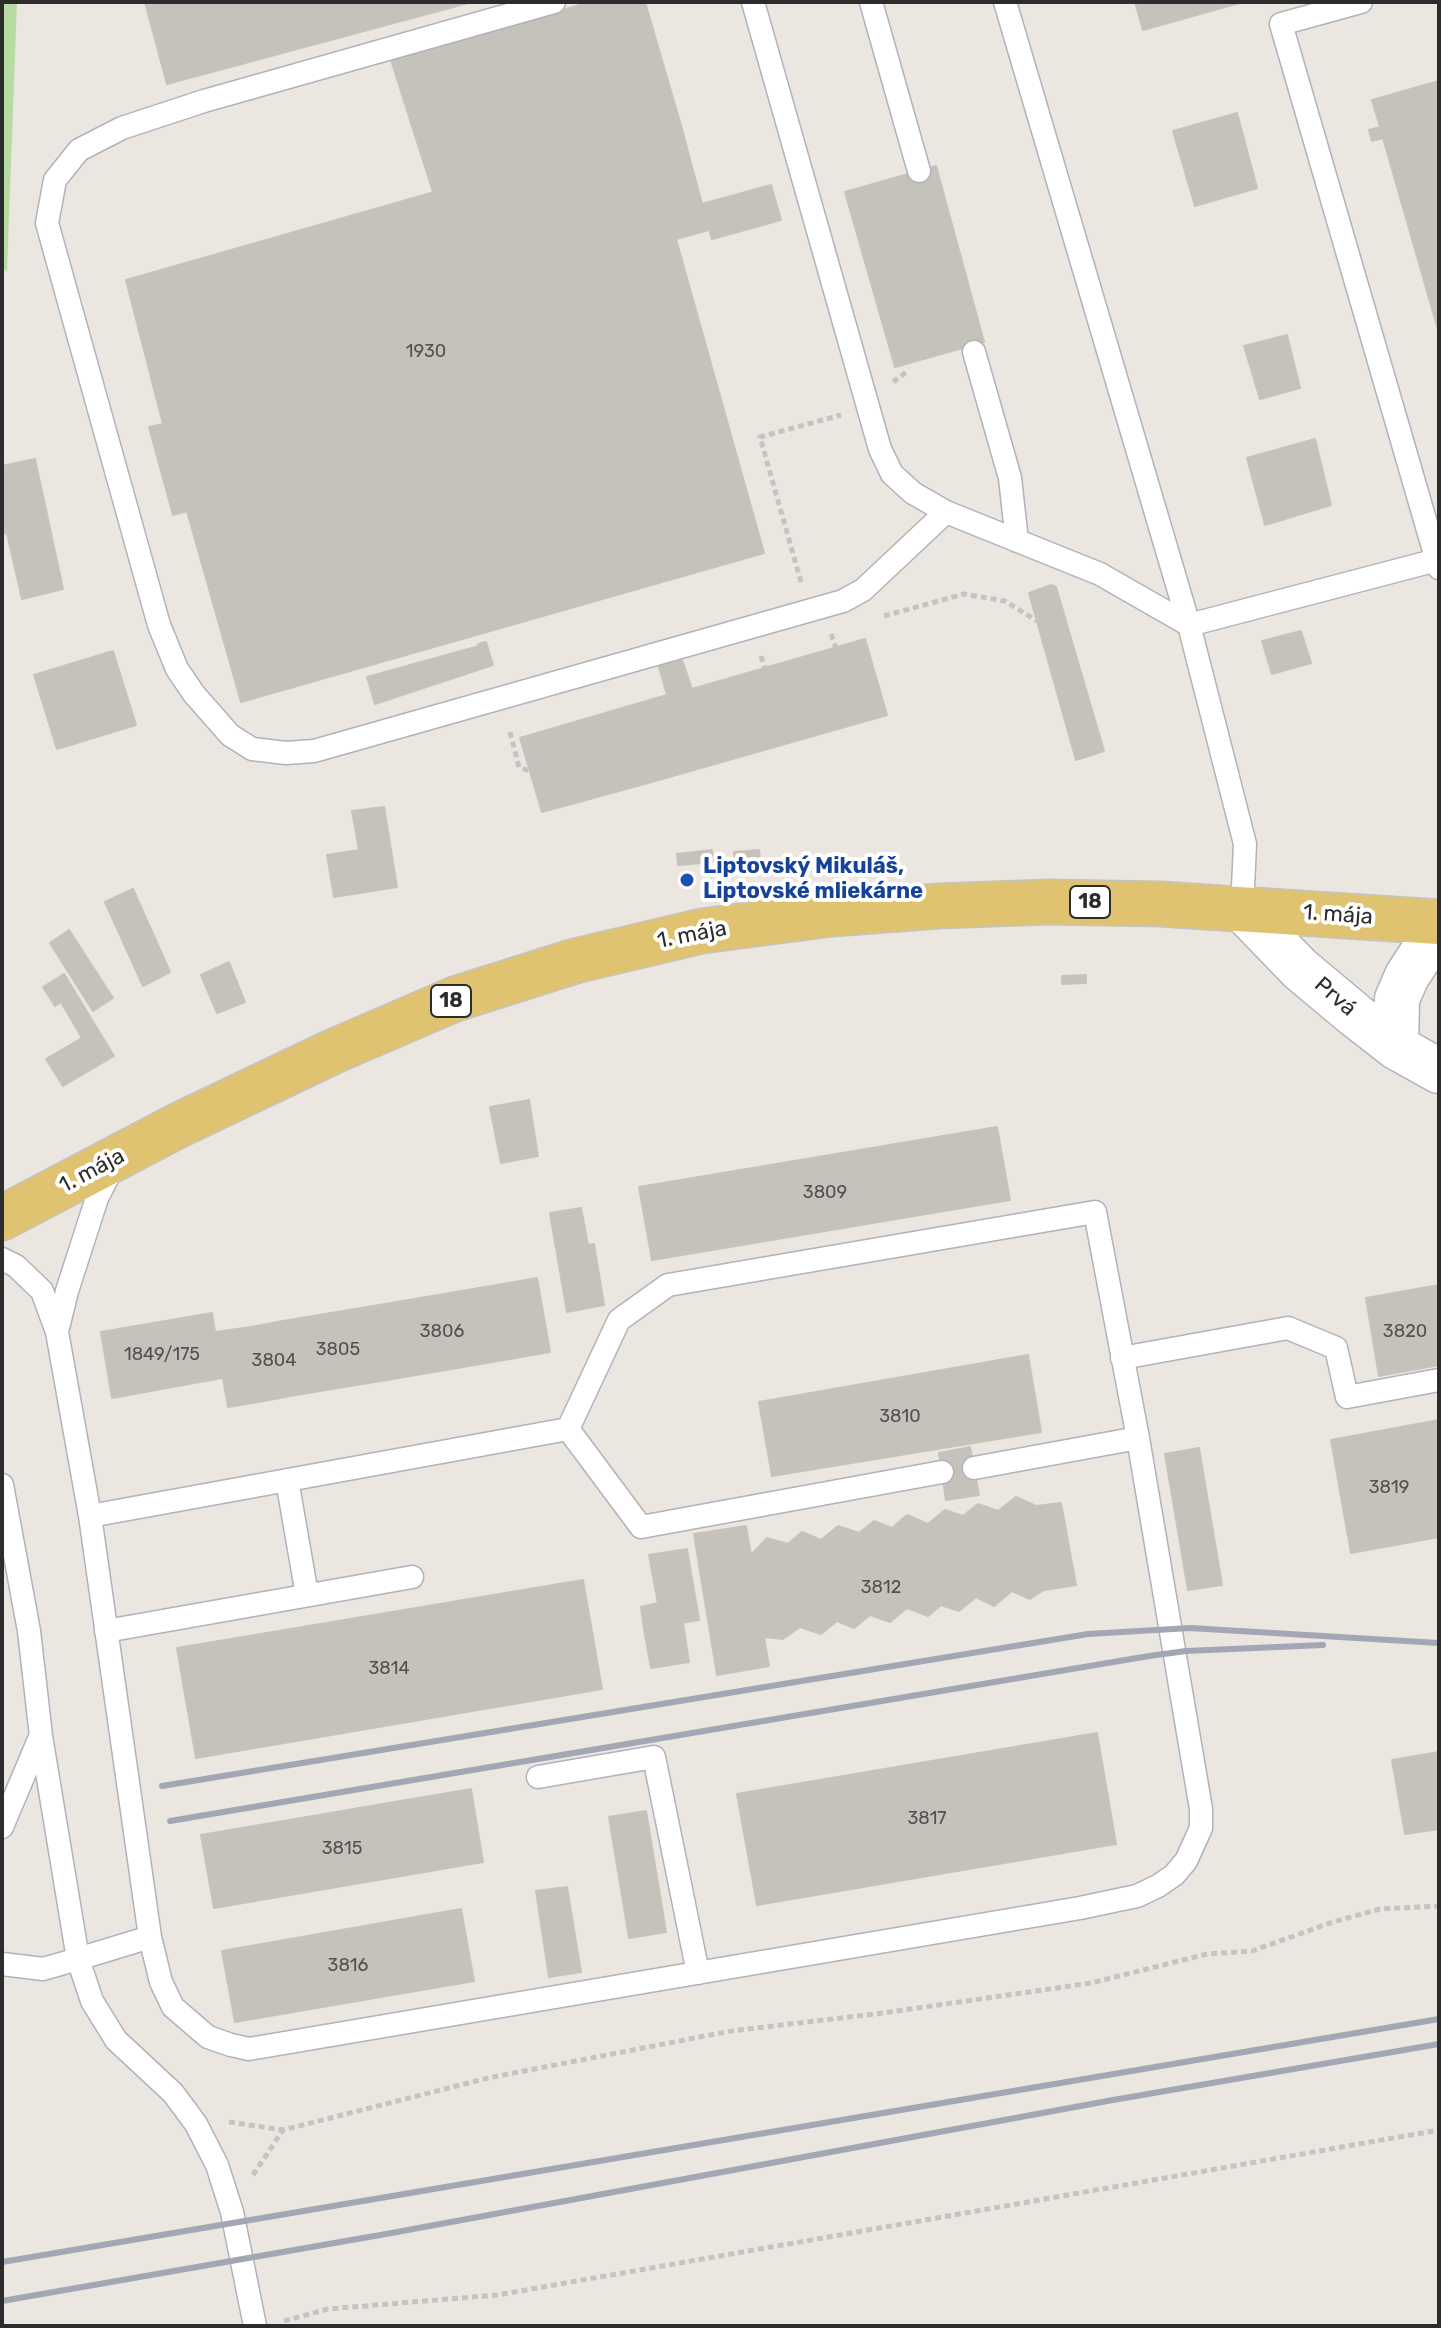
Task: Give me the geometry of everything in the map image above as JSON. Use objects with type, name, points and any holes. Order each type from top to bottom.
[{"type":"main road","name":"1. mája","points":[[2,1218],[177,1126],[332,1052],[455,999],[575,961],[702,931],[832,914],[939,906],[1101,902],[1439,922]]},
{"type":"street","name":"Prvá","points":[[1242,909],[1300,969],[1396,1047],[1439,1071]]},
{"type":"street","points":[[1396,1047],[1397,999],[1407,976],[1428,944],[1439,937]]},
{"type":"lane","points":[[554,2],[204,101],[122,128],[79,150],[55,180],[47,223],[159,625],[177,669],[210,715],[230,735],[252,749],[286,753],[314,751],[843,601],[863,590],[946,512]]},
{"type":"lane","points":[[753,2],[880,449],[892,474],[913,493],[946,512],[1100,574],[1189,625],[1438,564],[1281,24],[1361,2]]},
{"type":"lane","points":[[871,2],[919,171]]},
{"type":"lane","points":[[1005,2],[1189,625],[1245,844],[1242,909]]},
{"type":"lane","points":[[974,352],[1010,478],[1017,541]]},
{"type":"lane","points":[[57,1332],[97,1198],[119,1157]]},
{"type":"lane","points":[[2,1259],[16,1266],[42,1291],[57,1332],[90,1516],[150,1937],[161,1982],[173,2007],[208,2037],[249,2049],[1113,1902],[1137,1896],[1174,1875],[1186,1861],[1201,1828],[1200,1790],[1095,1212],[668,1285],[619,1320],[568,1429]]},
{"type":"lane","points":[[1122,1358],[1288,1328],[1336,1348],[1347,1397],[1439,1380]]},
{"type":"lane","points":[[90,1516],[568,1429]]},
{"type":"lane","points":[[568,1429],[641,1527],[942,1472]]},
{"type":"lane","points":[[974,1468],[1138,1438]]},
{"type":"lane","points":[[287,1480],[307,1595]]},
{"type":"lane","points":[[2,1485],[29,1631],[41,1736],[78,1959],[92,2001],[116,2040],[173,2093],[196,2124],[217,2165],[266,2324]]},
{"type":"lane","points":[[106,1631],[412,1577]]},
{"type":"lane","points":[[2,1827],[41,1736]]},
{"type":"lane","points":[[538,1777],[654,1757],[698,1973]]},
{"type":"lane","points":[[2,1964],[43,1969],[150,1937]]},
{"type":"path","points":[[836,648],[827,622],[805,598],[760,437],[848,413],[909,370]]},
{"type":"path","points":[[510,732],[519,767],[530,771]]},
{"type":"path","points":[[186,2111],[231,2123],[283,2130],[488,2078],[731,2031],[1091,1983],[1207,1954],[1252,1951],[1380,1909],[1439,1906]]},
{"type":"path","points":[[231,2207],[283,2130]]},
{"type":"path","points":[[266,2324],[328,2309],[497,2295],[1439,2130]]},
{"type":"green space","points":[[2,2],[17,2],[7,272],[2,266]]},
{"type":"building","points":[[145,2],[472,2],[167,84]]},
{"type":"building","points":[[590,2],[645,2],[680,122],[433,192],[391,60]]},
{"type":"building","points":[[1135,2],[1243,2],[1143,30]]},
{"type":"building","points":[[1439,81],[1439,333],[1383,138],[1372,141],[1369,130],[1380,127],[1372,100]]},
{"type":"building","points":[[1237,113],[1257,188],[1195,206],[1173,131]]},
{"type":"building","points":[[680,122],[709,230],[676,239],[764,553],[241,702],[187,511],[173,515],[149,427],[163,424],[126,280]]},
{"type":"building","points":[[936,166],[984,342],[895,367],[845,192]]},
{"type":"building","points":[[771,185],[781,220],[712,239],[702,204]]},
{"type":"building","points":[[1287,335],[1300,388],[1260,399],[1244,346]]},
{"type":"building","points":[[1315,439],[1331,505],[1265,525],[1247,458]]},
{"type":"building","points":[[35,459],[63,589],[22,599],[7,533],[2,534],[2,466]]},
{"type":"building","points":[[1051,585],[1056,587],[1104,751],[1076,760],[1029,593]]},
{"type":"building","points":[[1301,631],[1311,663],[1272,674],[1262,641]]},
{"type":"building","points":[[865,639],[887,715],[641,785],[619,709],[667,695],[659,667],[682,660],[692,689]]},
{"type":"building","points":[[486,642],[493,665],[375,704],[367,677]]},
{"type":"building","points":[[113,651],[136,725],[57,749],[34,675]]},
{"type":"building","points":[[619,709],[641,785],[542,812],[520,738]]},
{"type":"building","points":[[384,807],[397,887],[334,897],[327,855],[359,850],[352,811]]},
{"type":"building","points":[[712,850],[713,862],[678,865],[677,854]]},
{"type":"building","points":[[759,850],[760,861],[735,863],[734,852]]},
{"type":"building","points":[[133,889],[170,972],[143,986],[105,902]]},
{"type":"building","points":[[69,930],[113,998],[93,1011],[50,943]]},
{"type":"building","points":[[229,962],[245,1002],[217,1013],[201,975]]},
{"type":"building","points":[[64,974],[114,1056],[63,1086],[46,1059],[82,1038],[61,1002],[55,1006],[43,987]]},
{"type":"building","points":[[1086,975],[1086,983],[1062,984],[1062,976]]},
{"type":"building","points":[[529,1100],[538,1156],[501,1163],[490,1107]]},
{"type":"building","points":[[997,1127],[1010,1200],[652,1260],[639,1187]]},
{"type":"building","points":[[581,1208],[588,1245],[594,1244],[604,1305],[567,1312],[550,1213]]},
{"type":"building","points":[[537,1278],[550,1352],[504,1360],[491,1286]]},
{"type":"building","points":[[1439,1285],[1439,1365],[1379,1376],[1366,1298]]},
{"type":"building","points":[[491,1286],[504,1360],[393,1379],[379,1305]]},
{"type":"building","points":[[379,1305],[393,1379],[296,1395],[283,1321]]},
{"type":"building","points":[[212,1313],[222,1378],[112,1398],[101,1332]]},
{"type":"building","points":[[283,1321],[296,1395],[264,1401],[251,1327]]},
{"type":"building","points":[[251,1327],[264,1401],[228,1407],[215,1332]]},
{"type":"building","points":[[1028,1355],[1041,1432],[772,1476],[759,1402]]},
{"type":"building","points":[[1439,1420],[1439,1537],[1351,1553],[1331,1440]]},
{"type":"building","points":[[970,1447],[979,1495],[946,1500],[939,1453]]},
{"type":"building","points":[[1199,1448],[1222,1585],[1188,1590],[1165,1454]]},
{"type":"building","points":[[1016,1497],[1036,1506],[1061,1503],[1076,1585],[1044,1590],[1030,1599],[1012,1591],[994,1606],[976,1597],[959,1611],[941,1605],[928,1616],[907,1608],[890,1622],[870,1615],[854,1628],[837,1621],[821,1634],[800,1627],[783,1639],[764,1637],[769,1666],[717,1675],[694,1534],[746,1526],[751,1555],[767,1538],[788,1544],[802,1532],[821,1540],[838,1526],[859,1533],[874,1521],[892,1528],[907,1515],[928,1524],[945,1510],[963,1516],[978,1504],[998,1511]]},
{"type":"building","points":[[687,1549],[699,1620],[644,1629],[641,1607],[658,1603],[649,1555]]},
{"type":"building","points":[[583,1580],[602,1689],[196,1758],[177,1648]]},
{"type":"building","points":[[683,1623],[689,1662],[651,1668],[644,1629]]},
{"type":"building","points":[[1097,1733],[1116,1844],[757,1905],[737,1794]]},
{"type":"building","points":[[1439,1752],[1439,1829],[1405,1834],[1392,1760]]},
{"type":"building","points":[[471,1789],[483,1862],[214,1908],[201,1835]]},
{"type":"building","points":[[646,1811],[666,1932],[629,1938],[609,1817]]},
{"type":"building","points":[[567,1887],[581,1972],[549,1977],[536,1891]]},
{"type":"building","points":[[461,1909],[474,1981],[235,2022],[222,1951]]},
{"type":"railway","points":[[162,1786],[1088,1634],[1190,1628],[1439,1643]]},
{"type":"railway","points":[[170,1821],[1149,1656],[1186,1651],[1323,1645]]},
{"type":"railway","points":[[2,2262],[1439,2019]]},
{"type":"railway","points":[[2,2301],[1439,2044]]},
{"type":"place","name":"Liptovský Mikuláš, Liptovské mliekárne","points":[[687,880]]}]
